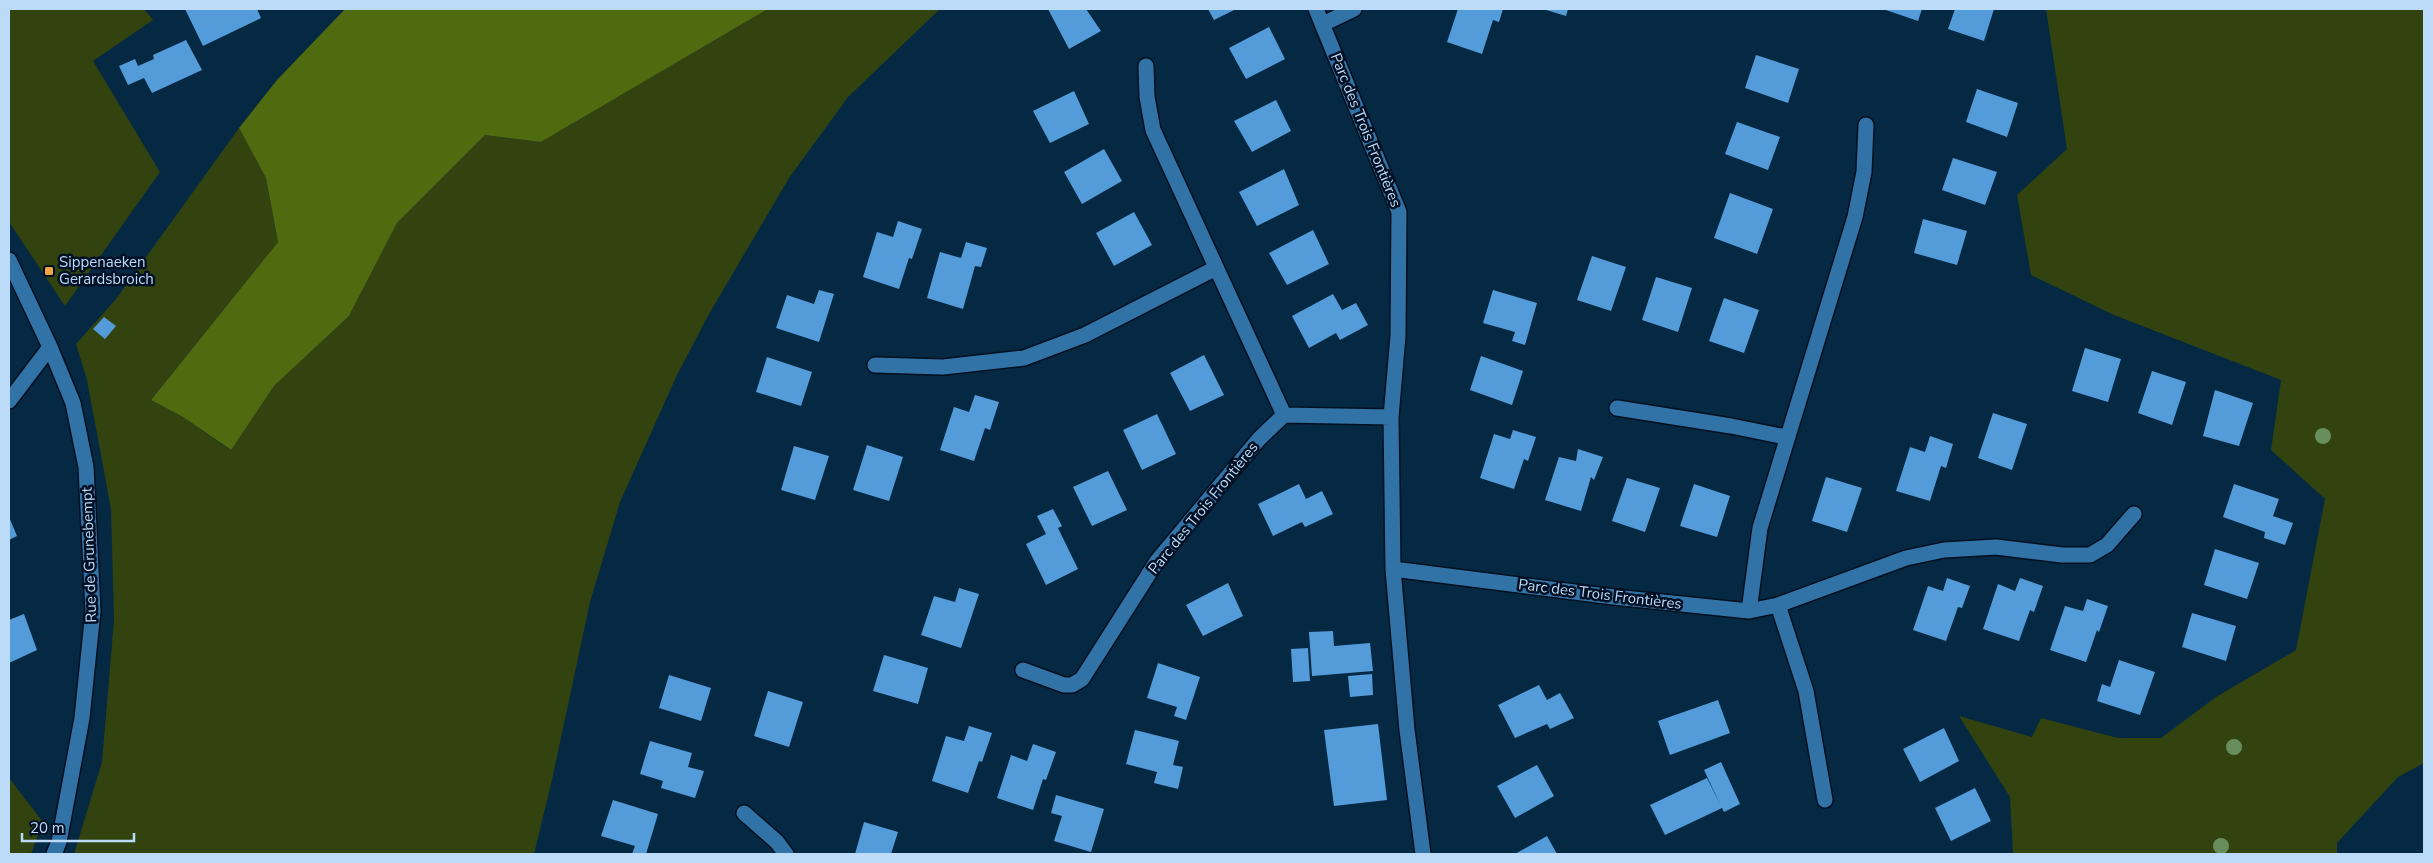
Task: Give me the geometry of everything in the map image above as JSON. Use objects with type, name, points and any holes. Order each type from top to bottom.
[{"type":"street","name":"Parc des Trois Frontières","points":[[1316,9],[1399,212],[1398,336],[1391,417],[1393,569],[1406,730],[1424,854]]},
{"type":"street","points":[[1323,24],[1354,9]]},
{"type":"street","points":[[1146,66],[1147,97],[1152,130],[1284,415],[1391,417]]},
{"type":"street","points":[[1749,611],[1760,528],[1786,437],[1855,217],[1864,172],[1866,125]]},
{"type":"street","name":"Rue de Grunebempt","points":[[9,260],[50,347],[73,404],[86,467],[93,611],[82,718],[59,842],[54,854]]},
{"type":"street","points":[[875,365],[943,367],[1024,358],[1085,335],[1216,268]]},
{"type":"street","points":[[9,401],[50,347]]},
{"type":"street","points":[[1617,408],[1731,426],[1786,437]]},
{"type":"street","name":"Parc des Trois Frontières","points":[[1024,670],[1064,685],[1072,685],[1082,679],[1157,561],[1259,439],[1284,415]]},
{"type":"street","name":"Parc des Trois Frontières","points":[[1393,569],[1605,596],[1749,611],[1778,605],[1906,558],[1944,550],[1996,547],[2062,555],[2090,555],[2107,545],[2134,514]]},
{"type":"street","points":[[1778,605],[1806,691],[1825,800]]},
{"type":"street","points":[[744,813],[777,842],[786,854]]},
{"type":"green space","points":[[9,9],[144,9],[153,20],[93,61],[160,172],[65,306],[9,222]]},
{"type":"green space","points":[[345,9],[768,9],[541,142],[485,135],[397,223],[349,316],[274,386],[231,450],[183,417],[151,400],[278,242],[266,178],[239,128],[277,80]]},
{"type":"green space","points":[[768,9],[940,9],[848,97],[789,178],[709,314],[677,375],[620,502],[590,602],[552,780],[534,854],[74,854],[102,762],[114,620],[111,509],[87,380],[76,344],[116,299],[239,128],[266,178],[278,242],[151,400],[183,417],[230,450],[274,386],[349,316],[397,223],[485,135],[541,142]]},
{"type":"green space","points":[[2046,9],[2424,9],[2424,763],[2398,777],[2337,843],[2337,854],[2013,854],[2010,797],[1959,716],[2032,737],[2041,718],[2118,738],[2161,738],[2216,697],[2296,650],[2325,499],[2271,450],[2281,380],[2114,315],[2031,275],[2017,195],[2067,149]]},
{"type":"green space","points":[[9,778],[43,822],[31,854],[9,854]]},
{"type":"building","points":[[185,9],[257,9],[261,18],[203,46]]},
{"type":"building","points":[[1048,9],[1086,9],[1101,31],[1069,49]]},
{"type":"building","points":[[1208,9],[1236,9],[1214,20]]},
{"type":"building","points":[[1458,9],[1503,9],[1499,22],[1493,20],[1482,54],[1447,42]]},
{"type":"building","points":[[1543,9],[1568,9],[1566,16]]},
{"type":"building","points":[[1883,9],[1922,9],[1918,21]]},
{"type":"building","points":[[1955,9],[1994,9],[1984,41],[1948,29]]},
{"type":"building","points":[[1269,27],[1285,59],[1246,79],[1229,48]]},
{"type":"building","points":[[186,40],[202,70],[152,93],[144,78],[128,85],[119,66],[135,59],[138,66],[154,59],[153,55]]},
{"type":"building","points":[[1756,55],[1799,69],[1788,103],[1745,88]]},
{"type":"building","points":[[1977,89],[2018,103],[2007,137],[1966,122]]},
{"type":"building","points":[[1074,91],[1089,124],[1050,143],[1033,111]]},
{"type":"building","points":[[1276,100],[1291,131],[1252,152],[1234,121]]},
{"type":"building","points":[[1737,122],[1780,137],[1768,170],[1725,154]]},
{"type":"building","points":[[1104,149],[1122,181],[1082,204],[1064,172]]},
{"type":"building","points":[[1953,158],[1997,172],[1985,205],[1942,190]]},
{"type":"building","points":[[1284,169],[1299,205],[1257,226],[1239,192]]},
{"type":"building","points":[[1730,193],[1773,209],[1757,254],[1714,238]]},
{"type":"building","points":[[1134,212],[1152,245],[1114,266],[1096,233]]},
{"type":"building","points":[[1923,219],[1967,231],[1957,265],[1914,253]]},
{"type":"building","points":[[898,221],[922,229],[912,259],[909,258],[899,289],[863,277],[877,232],[893,237]]},
{"type":"building","points":[[1313,230],[1329,264],[1287,285],[1269,253]]},
{"type":"building","points":[[966,242],[987,248],[981,267],[975,266],[963,309],[927,298],[940,252],[961,258]]},
{"type":"building","points":[[1592,256],[1626,267],[1611,311],[1577,300]]},
{"type":"building","points":[[1656,277],[1692,288],[1678,332],[1642,320]]},
{"type":"building","points":[[819,290],[834,294],[819,342],[776,328],[787,295],[814,304]]},
{"type":"building","points":[[1493,290],[1537,303],[1525,345],[1512,341],[1515,332],[1483,323]]},
{"type":"building","points":[[1333,294],[1342,310],[1356,303],[1368,325],[1340,340],[1336,333],[1309,348],[1292,316]]},
{"type":"building","points":[[1724,298],[1759,310],[1744,353],[1709,341]]},
{"type":"building","points":[[104,317],[116,326],[105,339],[93,329]]},
{"type":"building","points":[[2085,348],[2121,359],[2108,402],[2072,391]]},
{"type":"building","points":[[1204,355],[1224,395],[1190,411],[1170,373]]},
{"type":"building","points":[[1481,356],[1523,371],[1512,405],[1470,390]]},
{"type":"building","points":[[767,357],[812,372],[801,406],[756,392]]},
{"type":"building","points":[[2152,371],[2186,382],[2172,425],[2138,413]]},
{"type":"building","points":[[2215,390],[2253,403],[2239,446],[2203,436]]},
{"type":"building","points":[[975,395],[999,402],[990,430],[985,428],[974,461],[940,450],[954,407],[969,412]]},
{"type":"building","points":[[1993,413],[2027,424],[2012,470],[1978,458]]},
{"type":"building","points":[[1157,414],[1176,454],[1142,470],[1123,430]]},
{"type":"building","points":[[1513,430],[1536,437],[1528,461],[1524,459],[1514,489],[1480,478],[1494,434],[1510,439]]},
{"type":"building","points":[[1930,436],[1953,444],[1946,468],[1941,466],[1930,501],[1896,491],[1910,447],[1925,452]]},
{"type":"building","points":[[867,445],[903,457],[889,501],[853,490]]},
{"type":"building","points":[[794,446],[829,456],[815,500],[781,490]]},
{"type":"building","points":[[1578,449],[1603,457],[1594,480],[1591,477],[1581,511],[1545,500],[1559,457],[1576,461]]},
{"type":"building","points":[[1108,471],[1127,510],[1092,526],[1073,487]]},
{"type":"building","points":[[1826,477],[1862,488],[1847,532],[1812,521]]},
{"type":"building","points":[[1627,478],[1660,488],[1645,532],[1612,521]]},
{"type":"building","points":[[1299,484],[1306,499],[1322,491],[1333,514],[1305,527],[1302,522],[1273,536],[1258,504]]},
{"type":"building","points":[[1694,484],[1730,496],[1717,537],[1680,526]]},
{"type":"building","points":[[2234,484],[2279,499],[2273,516],[2293,523],[2285,545],[2264,538],[2265,532],[2223,517]]},
{"type":"building","points":[[1053,509],[1062,526],[1058,528],[1078,569],[1046,585],[1026,544],[1046,534],[1037,516]]},
{"type":"building","points":[[9,517],[17,536],[9,540]]},
{"type":"building","points":[[2215,549],[2259,563],[2247,599],[2204,585]]},
{"type":"building","points":[[1947,578],[1970,586],[1962,608],[1958,607],[1946,641],[1913,630],[1928,586],[1943,591]]},
{"type":"building","points":[[2020,578],[2043,586],[2034,612],[2030,610],[2019,641],[1983,629],[1998,584],[2015,591]]},
{"type":"building","points":[[1228,583],[1243,616],[1203,636],[1186,605]]},
{"type":"building","points":[[959,588],[979,594],[961,648],[921,635],[934,596],[955,602]]},
{"type":"building","points":[[2087,599],[2108,606],[2086,662],[2050,650],[2065,606],[2083,611]]},
{"type":"building","points":[[2192,613],[2236,626],[2226,661],[2182,647]]},
{"type":"building","points":[[24,614],[37,650],[9,663],[9,620]]},
{"type":"building","points":[[1333,631],[1334,646],[1370,643],[1373,671],[1312,676],[1309,632]]},
{"type":"building","points":[[1308,648],[1310,681],[1293,682],[1291,649]]},
{"type":"building","points":[[884,655],[928,668],[918,704],[873,691]]},
{"type":"building","points":[[2119,660],[2155,672],[2140,715],[2097,701],[2102,684],[2110,687]]},
{"type":"building","points":[[1158,663],[1200,677],[1186,720],[1174,716],[1177,707],[1147,698]]},
{"type":"building","points":[[1372,674],[1373,695],[1350,697],[1348,676]]},
{"type":"building","points":[[669,675],[711,688],[701,721],[659,708]]},
{"type":"building","points":[[1539,685],[1547,700],[1560,693],[1574,718],[1550,729],[1547,724],[1515,738],[1498,705]]},
{"type":"building","points":[[768,691],[803,702],[789,747],[754,736]]},
{"type":"building","points":[[1718,700],[1730,733],[1670,755],[1658,721]]},
{"type":"building","points":[[1378,724],[1387,800],[1334,806],[1324,730]]},
{"type":"building","points":[[969,726],[992,733],[982,762],[979,761],[968,793],[932,781],[946,736],[964,741]]},
{"type":"building","points":[[1944,728],[1959,761],[1920,782],[1903,749]]},
{"type":"building","points":[[1135,730],[1179,741],[1173,765],[1183,767],[1178,789],[1154,783],[1157,772],[1126,764]]},
{"type":"building","points":[[650,741],[692,753],[688,767],[704,771],[695,798],[661,788],[663,781],[640,774]]},
{"type":"building","points":[[1033,744],[1056,752],[1046,780],[1043,779],[1033,810],[997,798],[1011,755],[1027,761]]},
{"type":"building","points":[[1721,762],[1740,804],[1724,812],[1722,808],[1665,835],[1650,805],[1707,778],[1721,806],[1704,770]]},
{"type":"building","points":[[1537,765],[1554,796],[1515,818],[1497,786]]},
{"type":"building","points":[[1975,788],[1991,821],[1951,841],[1935,808]]},
{"type":"building","points":[[1056,795],[1104,809],[1091,852],[1054,841],[1062,816],[1051,813]]},
{"type":"building","points":[[613,800],[658,814],[646,854],[632,854],[635,846],[601,836]]},
{"type":"building","points":[[864,822],[898,832],[891,854],[855,854]]},
{"type":"building","points":[[1547,836],[1557,854],[1515,854]]},
{"type":"place","name":"Sippenaeken Gerardsbroich","points":[[49,271]]}]
